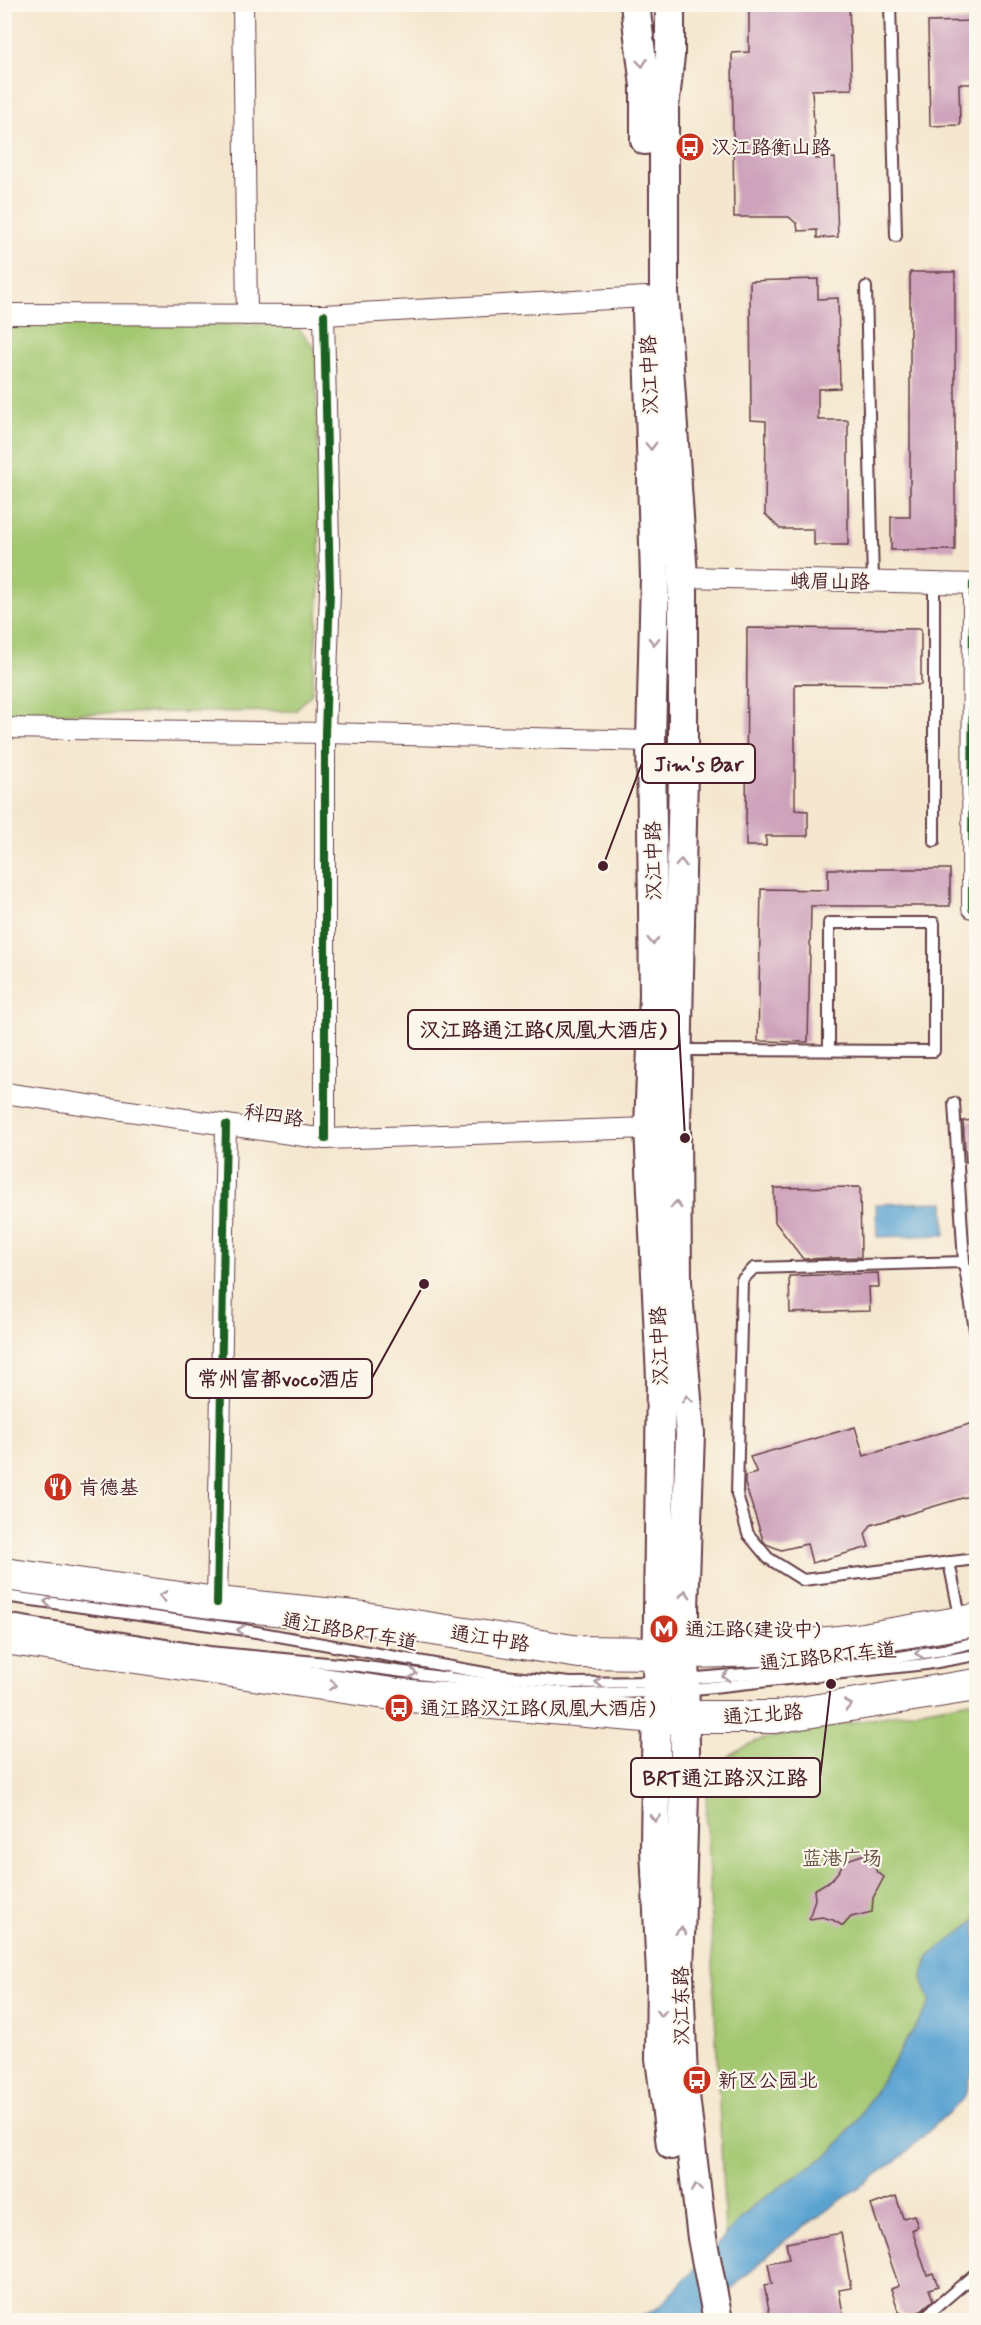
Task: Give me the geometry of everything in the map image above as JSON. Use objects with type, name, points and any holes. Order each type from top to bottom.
[{"type":"main road","name":"汉江中路","points":[[635,4],[645,86],[646,297],[655,577],[651,741],[654,994],[649,1128],[661,1378],[671,1686]]},
{"type":"main road","name":"汉江中路","points":[[670,4],[670,56],[664,108],[664,293],[683,577],[677,1282],[690,1434],[671,1686]]},
{"type":"main road","name":"通江中路","points":[[4,1574],[217,1603],[364,1618],[579,1652],[671,1686]]},
{"type":"main road","name":"通江中路","points":[[4,1637],[399,1695],[671,1686],[763,1650],[971,1628]]},
{"type":"main road","name":"通江北路","points":[[671,1686],[775,1716],[976,1684]]},
{"type":"main road","name":"汉江东路","points":[[671,1686],[683,2079],[699,2320]]},
{"type":"main road","name":"汉江东路","points":[[696,2256],[718,2320]]},
{"type":"street","points":[[243,4],[247,315]]},
{"type":"street","points":[[4,314],[324,315],[646,297]]},
{"type":"street","points":[[324,315],[330,590],[325,733],[325,1139]]},
{"type":"street","name":"峨眉山路","points":[[683,577],[975,584]]},
{"type":"street","points":[[974,908],[975,584]]},
{"type":"street","points":[[4,728],[651,741]]},
{"type":"street","name":"科四路","points":[[4,1093],[325,1139],[649,1128]]},
{"type":"street","points":[[217,1603],[226,1125]]},
{"type":"lane","points":[[890,4],[896,236]]},
{"type":"lane","points":[[866,287],[873,582]]},
{"type":"lane","points":[[934,583],[934,841]]},
{"type":"lane","points":[[678,1050],[934,1051],[934,923],[829,922],[829,1049]]},
{"type":"lane","points":[[954,1103],[964,1262],[976,1336]]},
{"type":"lane","points":[[964,1262],[754,1268],[742,1280],[737,1494],[748,1534],[768,1558],[803,1581],[976,1559]]},
{"type":"lane","points":[[949,1562],[971,1628]]},
{"type":"lane","name":"通江路BRT车道","points":[[4,1596],[239,1629],[496,1675],[570,1683],[671,1686]]},
{"type":"lane","name":"通江路BRT车道","points":[[4,1619],[209,1652],[359,1666],[575,1694],[926,1664],[976,1655]]},
{"type":"lane","points":[[4,1637],[209,1652]]},
{"type":"lane","points":[[921,2320],[976,2273]]},
{"type":"green space","points":[[4,323],[296,325],[316,350],[320,586],[312,693],[295,711],[5,714]]},
{"type":"green space","name":"蓝港广场","points":[[976,1700],[976,1920],[929,1957],[922,1979],[931,2002],[857,2120],[833,2151],[754,2205],[725,2236],[706,1810],[709,1782],[718,1766],[731,1754],[763,1739]]},
{"type":"water","points":[[944,1202],[945,1235],[877,1237],[876,1204]]},
{"type":"water","points":[[976,1920],[976,2062],[964,2098],[901,2157],[783,2242],[697,2320],[635,2320],[658,2308],[754,2205],[833,2151],[857,2120],[931,2002],[922,1979],[929,1957]]},
{"type":"building","points":[[749,4],[849,4],[852,89],[812,90],[816,159],[835,158],[838,237],[817,238],[817,230],[798,231],[797,224],[789,217],[734,217],[732,53],[749,52]]},
{"type":"building","points":[[976,21],[976,84],[959,84],[960,125],[930,126],[928,22]]},
{"type":"building","points":[[910,272],[955,272],[955,550],[891,550],[891,517],[910,517]]},
{"type":"building","points":[[818,279],[818,299],[838,298],[840,388],[818,389],[818,420],[848,420],[848,545],[814,545],[814,529],[780,529],[765,514],[766,421],[751,420],[750,281]]},
{"type":"building","points":[[747,628],[921,629],[921,685],[795,684],[795,810],[808,811],[808,836],[766,836],[766,846],[746,846]]},
{"type":"building","points":[[828,869],[950,869],[950,906],[811,906],[808,1042],[758,1041],[761,889],[828,890]]},
{"type":"building","points":[[976,1120],[976,1161],[966,1162],[963,1121]]},
{"type":"building","points":[[860,1187],[861,1257],[803,1259],[775,1222],[774,1188]]},
{"type":"building","points":[[878,1273],[879,1287],[869,1287],[870,1311],[790,1313],[789,1276]]},
{"type":"building","points":[[976,1422],[976,1494],[871,1525],[865,1534],[869,1547],[812,1563],[807,1544],[781,1550],[766,1544],[763,1540],[745,1484],[745,1476],[757,1473],[750,1457],[855,1427],[864,1456]]},
{"type":"building","points":[[871,1852],[872,1862],[877,1872],[884,1877],[873,1898],[872,1912],[851,1917],[843,1926],[822,1917],[809,1919],[815,1899],[814,1890],[831,1880],[844,1861]]},
{"type":"building","points":[[896,2196],[903,2218],[914,2215],[918,2227],[912,2230],[927,2275],[933,2273],[938,2286],[929,2289],[933,2300],[910,2317],[899,2312],[891,2289],[899,2286],[871,2205]]},
{"type":"building","points":[[841,2233],[851,2288],[839,2290],[844,2320],[771,2320],[764,2285],[772,2284],[768,2263],[789,2259],[786,2243]]},
{"type":"cycle path","points":[[324,315],[330,590],[325,733],[325,1139]]},
{"type":"cycle path","points":[[972,908],[973,584]]},
{"type":"cycle path","points":[[217,1603],[226,1125]]},
{"type":"place","name":"汉江路衡山路","points":[[690,147]]},
{"type":"place","name":"Jim's Bar","points":[[603,866]]},
{"type":"place","name":"汉江路通江路(凤凰大酒店)","points":[[685,1138]]},
{"type":"place","name":"常州富都voco酒店","points":[[424,1284]]},
{"type":"place","name":"肯德基","points":[[58,1487]]},
{"type":"place","name":"通江路(建设中)","points":[[664,1629]]},
{"type":"place","name":"BRT通江路汉江路","points":[[831,1684]]},
{"type":"place","name":"通江路汉江路(凤凰大酒店)","points":[[399,1708]]},
{"type":"place","name":"新区公园北","points":[[697,2080]]}]
